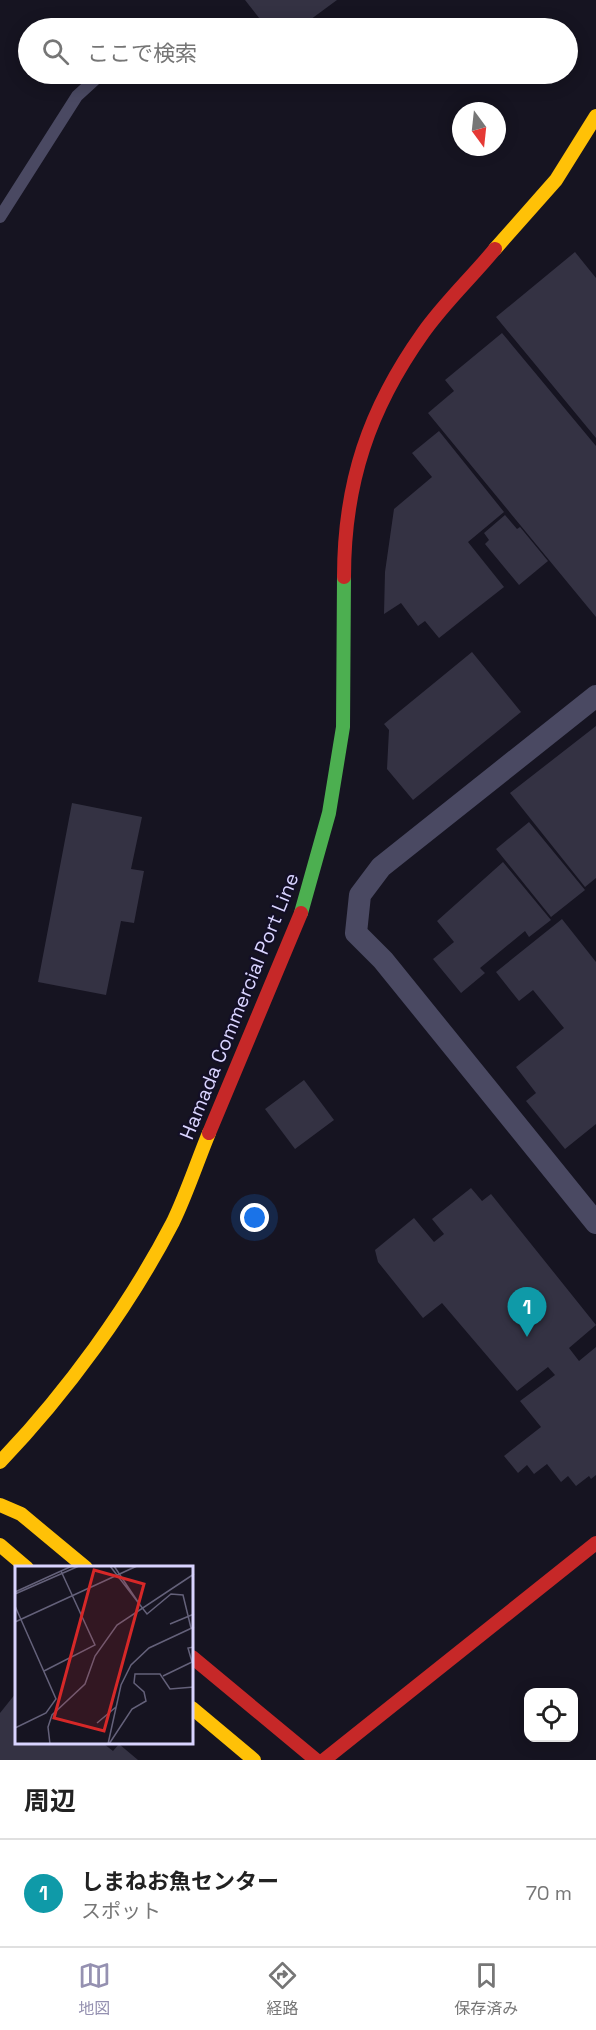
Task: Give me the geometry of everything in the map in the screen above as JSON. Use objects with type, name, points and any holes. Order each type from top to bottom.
[{"type":"main road","name":"Hamada Commercial Port Line","points":[[0,1462],[35,1425],[126,1302],[173,1221],[305,902],[329,813],[343,727],[346,532],[356,466],[387,389],[424,331],[556,180],[596,116]]},
{"type":"main road","points":[[0,1505],[21,1514],[84,1566]]},
{"type":"main road","points":[[324,1760],[596,1543]]},
{"type":"main road","points":[[0,1545],[25,1566]]},
{"type":"main road","points":[[194,1659],[316,1760]]},
{"type":"main road","points":[[194,1710],[254,1760]]},
{"type":"street","points":[[596,696],[381,867],[360,895],[356,933],[383,960],[596,1223]]},
{"type":"lane","points":[[0,217],[77,96],[90,84]]},
{"type":"building","points":[[245,0],[337,0],[313,18],[259,18]]},
{"type":"building","points":[[575,252],[596,278],[596,438],[496,317]]},
{"type":"building","points":[[502,333],[596,446],[596,617],[428,413],[454,391],[445,380]]},
{"type":"building","points":[[439,431],[504,512],[468,542],[504,587],[439,638],[425,621],[418,626],[401,603],[384,614],[385,572],[394,509],[432,477],[412,453]]},
{"type":"building","points":[[505,515],[517,529],[520,527],[548,561],[519,585],[485,544],[489,540],[484,533]]},
{"type":"building","points":[[472,652],[521,712],[413,800],[387,769],[389,730],[384,724]]},
{"type":"building","points":[[596,726],[596,878],[585,887],[510,793]]},
{"type":"building","points":[[72,803],[142,817],[131,869],[144,871],[134,923],[121,921],[106,995],[38,982]]},
{"type":"building","points":[[529,822],[585,890],[551,917],[496,849]]},
{"type":"building","points":[[503,862],[551,920],[529,937],[525,931],[480,968],[485,973],[461,993],[433,959],[454,942],[437,921]]},
{"type":"building","points":[[562,919],[596,962],[596,1124],[565,1149],[526,1101],[536,1093],[516,1067],[564,1028],[533,990],[519,1001],[496,972]]},
{"type":"building","points":[[304,1080],[334,1120],[295,1149],[265,1109]]},
{"type":"building","points":[[471,1188],[482,1201],[491,1194],[596,1325],[569,1348],[579,1361],[596,1347],[596,1475],[591,1479],[589,1476],[576,1486],[568,1476],[561,1482],[547,1464],[534,1474],[527,1465],[518,1473],[504,1456],[541,1427],[520,1401],[555,1375],[548,1367],[517,1391],[442,1303],[423,1318],[378,1262],[375,1250],[414,1218],[434,1242],[444,1234],[432,1219]]},
{"type":"building","points":[[15,1694],[15,1745],[105,1745],[113,1751],[120,1745],[138,1760],[0,1760],[0,1713]]},
{"type":"traffic: fast","points":[[301,913],[329,813],[343,727],[344,577]]},
{"type":"traffic: slow","points":[[495,249],[556,180],[596,116]]},
{"type":"traffic: slow","points":[[0,1462],[72,1378],[137,1286],[173,1222],[209,1133]]},
{"type":"traffic: slow","points":[[0,1505],[21,1514],[84,1566]]},
{"type":"traffic: slow","points":[[0,1545],[25,1566]]},
{"type":"traffic: slow","points":[[194,1710],[254,1760]]},
{"type":"traffic: jam","points":[[344,577],[349,510],[363,448],[374,419],[404,361],[423,333],[495,249]]},
{"type":"traffic: jam","points":[[209,1133],[301,913]]},
{"type":"traffic: jam","points":[[324,1760],[596,1543]]},
{"type":"traffic: jam","points":[[194,1659],[316,1760]]},
{"type":"place","name":"しまねお魚センター","points":[[527,1337]]}]
